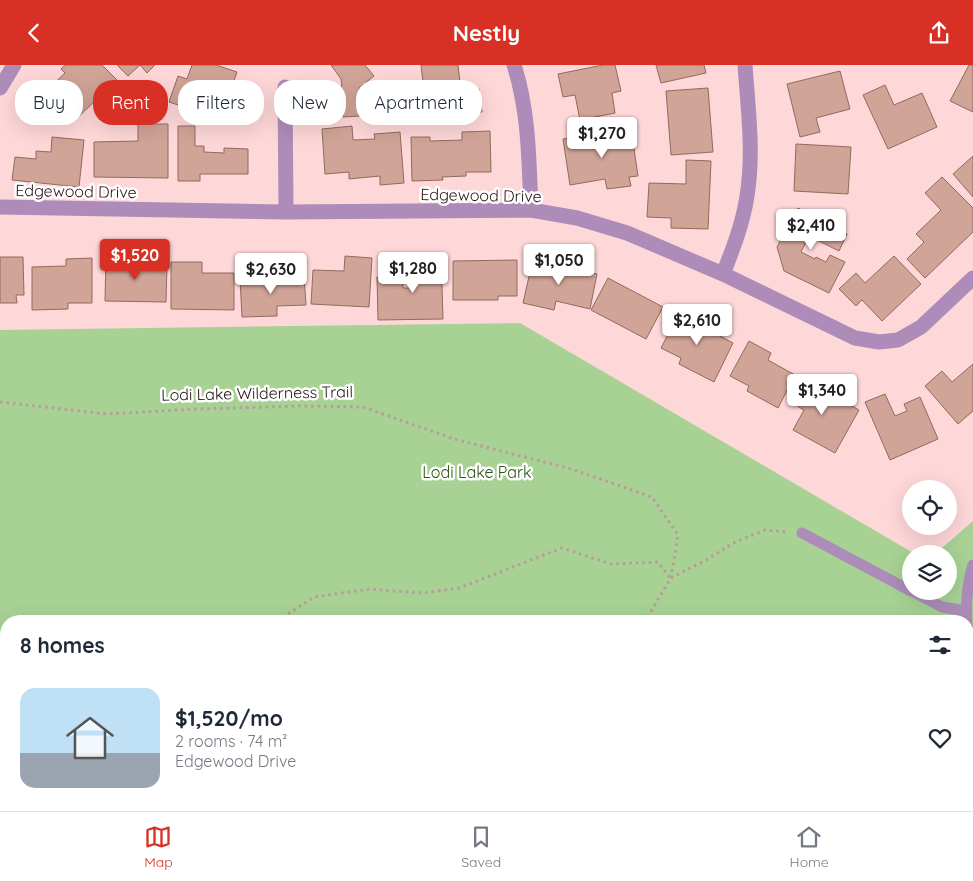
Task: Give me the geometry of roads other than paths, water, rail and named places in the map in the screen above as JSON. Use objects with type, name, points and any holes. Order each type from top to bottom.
[{"type":"street","points":[[0,89],[14,65]]},
{"type":"street","points":[[514,65],[520,82],[528,145],[531,210]]},
{"type":"street","points":[[724,274],[747,197],[751,145],[745,65]]},
{"type":"street","points":[[285,125],[286,212]]},
{"type":"street","name":"Edgewood Drive","points":[[0,207],[286,212],[531,210],[577,218],[627,233],[724,274],[855,338],[879,342],[898,340],[921,327],[973,278]]},
{"type":"lane","points":[[802,533],[902,586]]},
{"type":"lane","points":[[967,615],[967,589],[973,565]]},
{"type":"lane","points":[[929,600],[942,607],[967,611]]},
{"type":"park label","name":"Lodi Lake Park","points":[[477,472]]}]
